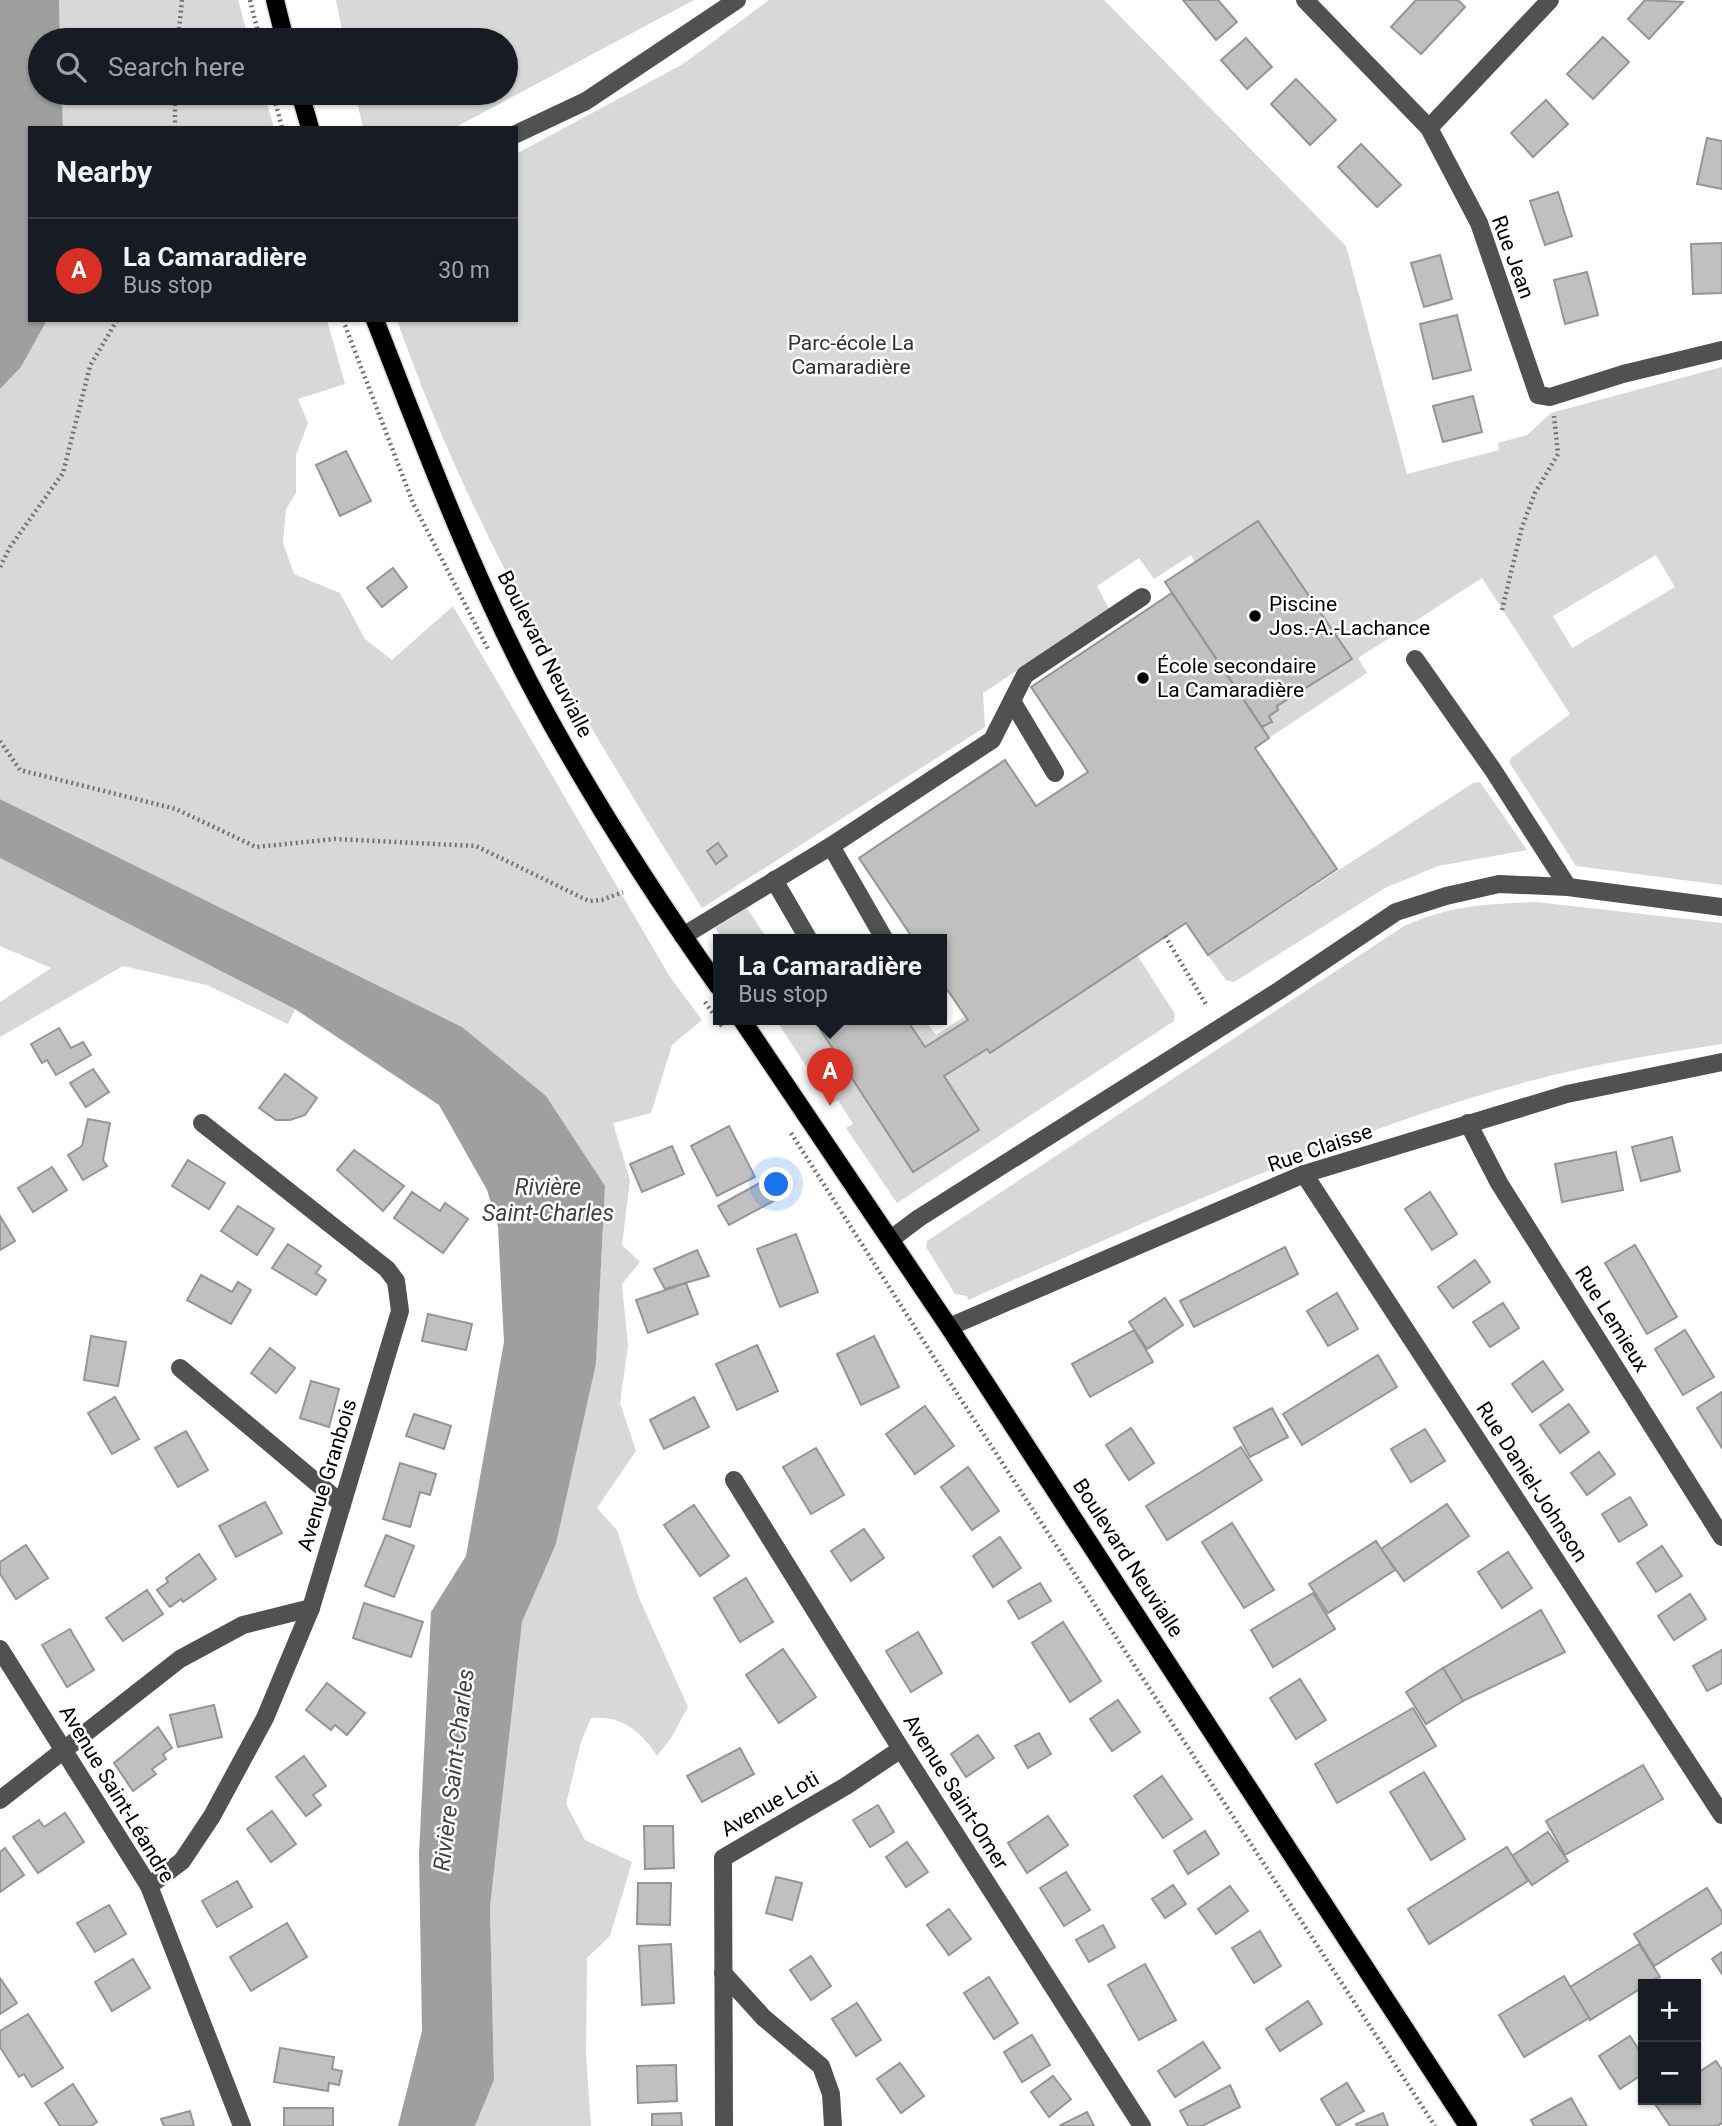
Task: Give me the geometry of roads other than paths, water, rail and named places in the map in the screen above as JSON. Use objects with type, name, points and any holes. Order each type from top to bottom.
[{"type":"main road","points":[[275,0],[282,28]]},
{"type":"main road","points":[[303,105],[309,126]]},
{"type":"main road","name":"Boulevard Neuvialle","points":[[376,322],[452,519],[528,681],[622,845],[713,979]]},
{"type":"main road","name":"Boulevard Neuvialle","points":[[745,1025],[949,1327],[1468,2126]]},
{"type":"street","points":[[518,133],[586,101],[737,0]]},
{"type":"street","name":"Rue Jean","points":[[1305,0],[1429,128],[1479,223],[1538,395],[1550,397],[1623,374],[1722,350]]},
{"type":"street","points":[[1429,128],[1550,0]]},
{"type":"street","points":[[683,936],[831,846],[992,740],[1025,675],[1142,597]]},
{"type":"street","points":[[1415,659],[1493,770],[1568,887]]},
{"type":"street","points":[[1012,701],[1055,774]]},
{"type":"street","points":[[831,846],[882,934]]},
{"type":"street","points":[[774,880],[806,934]]},
{"type":"street","points":[[891,1239],[919,1218],[1280,990],[1396,912],[1446,895],[1499,884],[1568,887],[1722,907]]},
{"type":"street","name":"Rue Claisse","points":[[949,1327],[1304,1174],[1567,1094],[1722,1062]]},
{"type":"street","name":"Avenue Granbois","points":[[149,1886],[182,1861],[212,1816],[265,1718],[311,1608],[400,1311],[396,1281],[387,1269],[202,1123]]},
{"type":"street","name":"Rue Lemieux","points":[[1468,1123],[1499,1183],[1722,1537]]},
{"type":"street","name":"Rue Daniel-Johnson","points":[[1304,1174],[1722,1815]]},
{"type":"street","points":[[180,1368],[342,1504]]},
{"type":"street","name":"Avenue Saint-Omer","points":[[734,1480],[901,1749],[1142,2126]]},
{"type":"street","points":[[0,1800],[180,1659],[243,1625],[311,1608]]},
{"type":"street","name":"Avenue Saint-Léandre","points":[[0,1648],[149,1886],[242,2126]]},
{"type":"street","name":"Avenue Loti","points":[[724,2126],[723,1858],[846,1786],[901,1749]]},
{"type":"street","points":[[723,1973],[763,2017],[821,2066],[831,2094],[833,2126]]},
{"type":"water","points":[[0,0],[59,0],[60,28],[28,28],[28,105],[62,105],[63,126],[28,126],[28,322],[46,322],[21,367],[0,389]]},
{"type":"water","name":"Rivière Saint-Charles","points":[[0,799],[462,1027],[546,1096],[605,1186],[596,1364],[556,1544],[522,1622],[490,1907],[494,2080],[475,2126],[398,2126],[422,2031],[419,1854],[431,1612],[466,1556],[504,1342],[498,1227],[487,1190],[439,1105],[295,1009],[0,858]]},
{"type":"place","name":"Piscine Jos.-A.-Lachance","points":[[1255,616]]},
{"type":"place","name":"École secondaire La Camaradière","points":[[1143,678]]},
{"type":"place","name":"La Camaradière","points":[[830,1106]]},
{"type":"park label","name":"Parc-école La Camaradière","points":[[851,355]]}]
